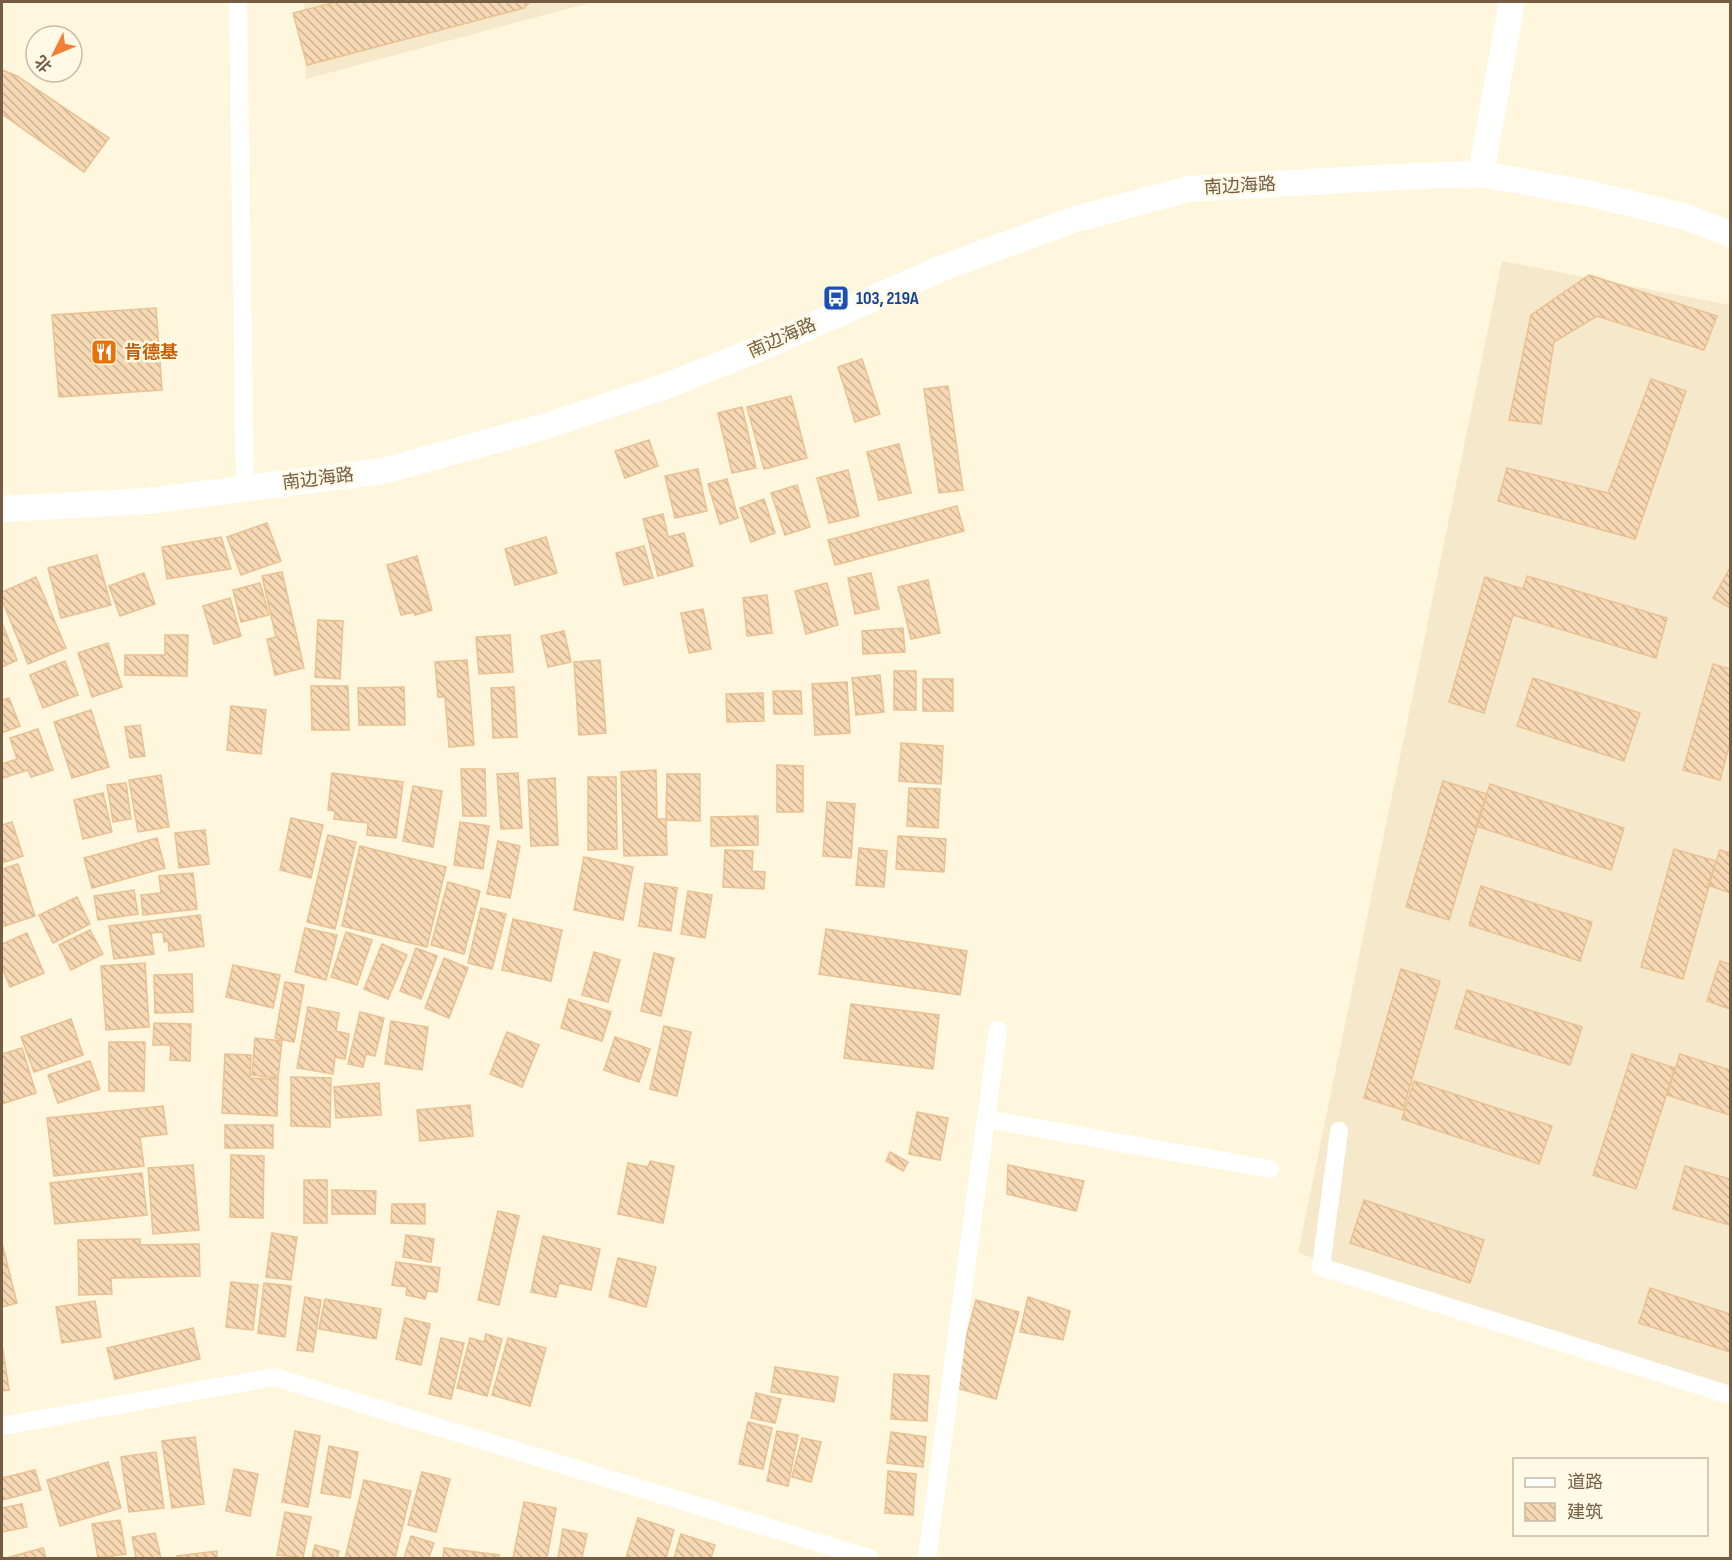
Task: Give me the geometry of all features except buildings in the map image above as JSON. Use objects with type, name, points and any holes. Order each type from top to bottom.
[{"type":"main road","points":[[1481,174],[1512,2]]},
{"type":"main road","name":"南边海路","points":[[2,509],[147,501],[383,471],[546,426],[664,387],[756,350],[945,267],[1062,224],[1188,189],[1481,174],[1587,193],[1686,217],[1731,234]]},
{"type":"street","points":[[238,2],[245,489]]},
{"type":"street","points":[[927,1558],[998,1030]]},
{"type":"street","points":[[986,1119],[1270,1169]]},
{"type":"street","points":[[1340,1131],[1321,1267],[1731,1395]]},
{"type":"street","points":[[2,1426],[274,1377],[869,1558]]},
{"type":"shaded area","points":[[304,2],[593,2],[306,79]]},
{"type":"shaded area","points":[[1502,261],[1730,305],[1730,1394],[1298,1253]]},
{"type":"place","name":"103, 219A","points":[[836,298]]},
{"type":"place","name":"肯德基","points":[[104,352]]}]
